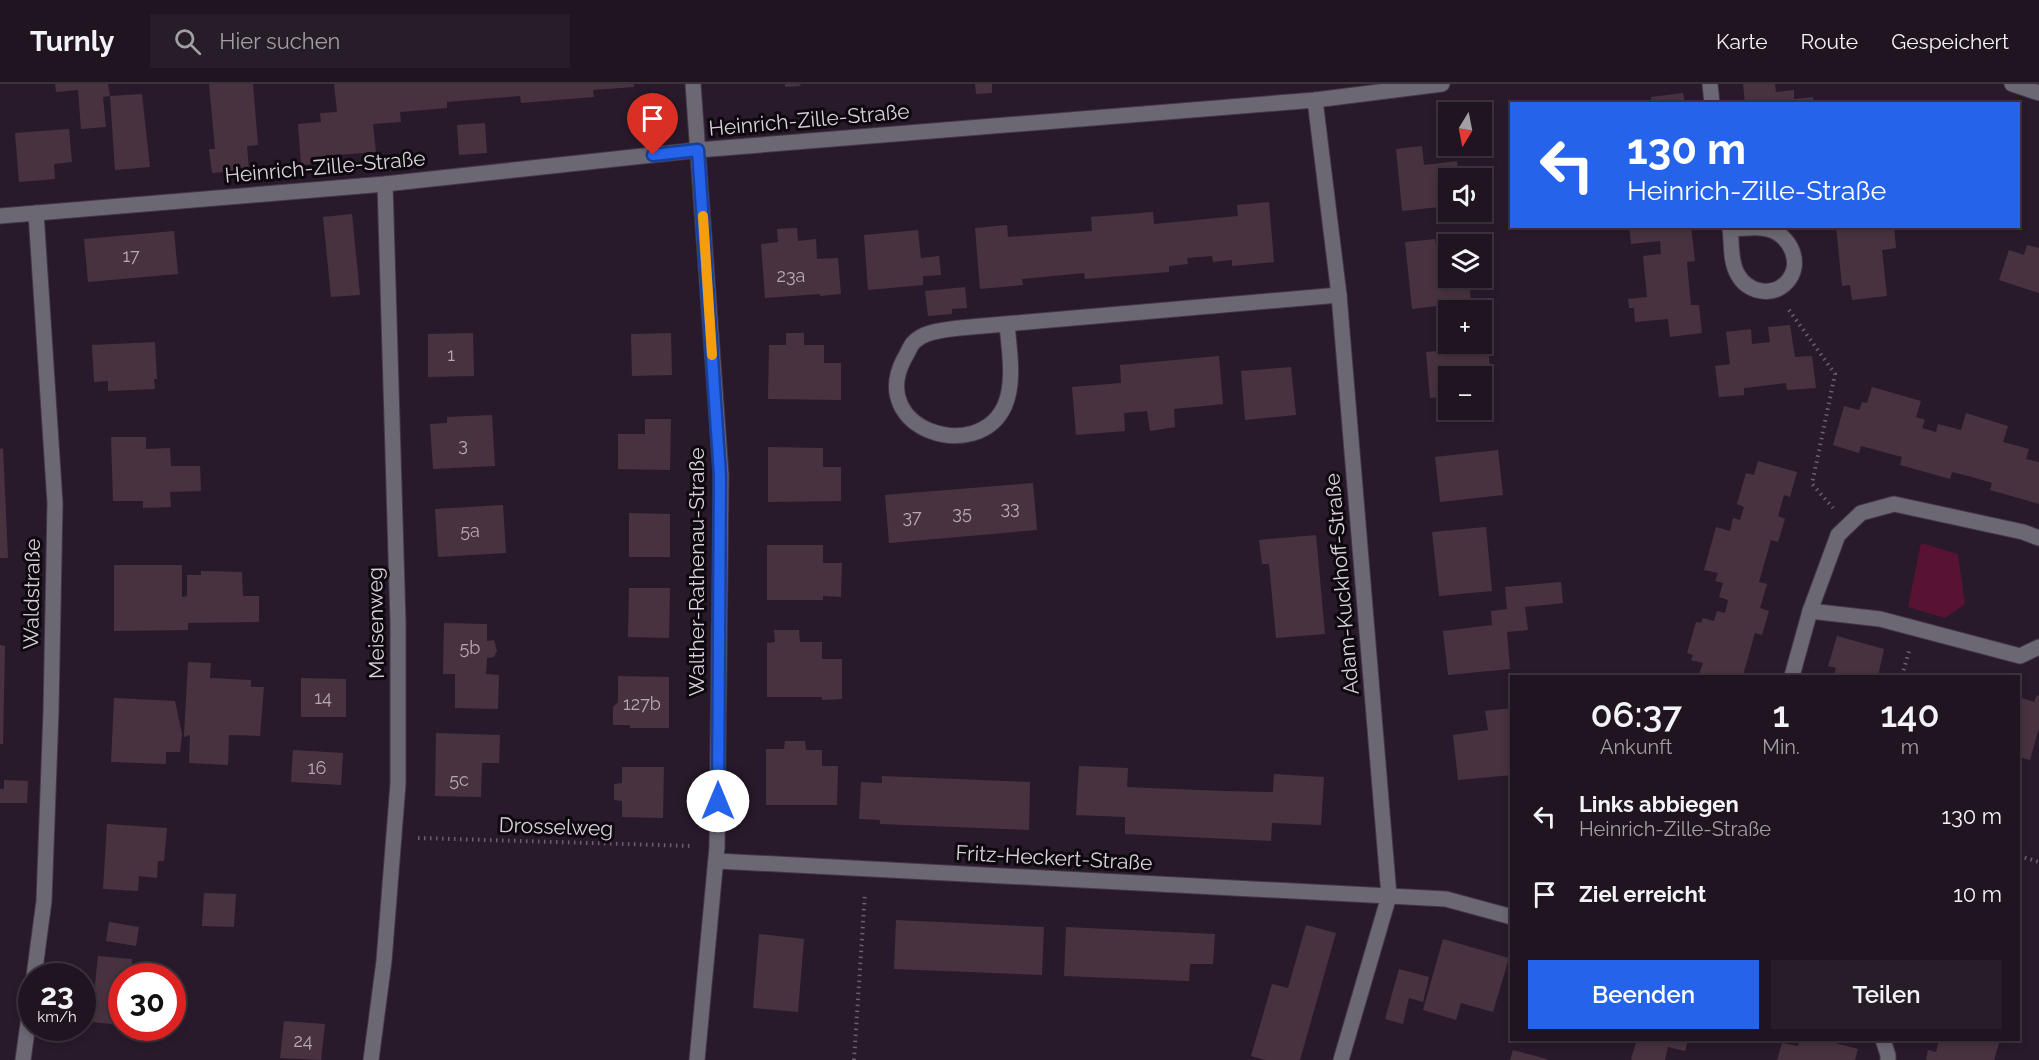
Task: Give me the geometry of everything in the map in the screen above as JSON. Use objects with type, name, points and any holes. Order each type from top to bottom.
[{"type":"street","name":"Walther-Rathenau-Straße","points":[[693,84],[720,475],[717,854],[697,1060]]},
{"type":"street","name":"Heinrich-Zille-Straße","points":[[0,216],[385,184],[698,150],[1315,100],[1442,84]]},
{"type":"street","points":[[1710,84],[1712,102]]},
{"type":"street","points":[[2012,84],[2039,93]]},
{"type":"street","name":"Adam-Kuckhoff-Straße","points":[[1315,100],[1339,295],[1389,896],[1341,1060]]},
{"type":"street","name":"Meisenweg","points":[[371,1060],[384,961],[398,784],[398,622],[385,184]]},
{"type":"street","name":"Waldstraße","points":[[36,213],[55,503],[44,901],[36,963]]},
{"type":"street","points":[[1730,228],[1766,228],[1784,237],[1794,256],[1793,270],[1785,284],[1762,292],[1751,288],[1738,274],[1734,263],[1730,228]]},
{"type":"street","points":[[1007,324],[1009,392],[1004,406],[993,421],[980,431],[953,436],[927,431],[904,414],[895,387],[902,363],[913,342],[936,331],[1007,324],[1339,295]]},
{"type":"street","points":[[1792,675],[1810,611],[1838,535],[1861,513],[1894,504],[2023,531],[2039,538]]},
{"type":"street","points":[[1810,611],[1880,619],[2020,656],[2039,647]]},
{"type":"street","name":"Fritz-Heckert-Straße","points":[[717,854],[866,869],[1446,899],[1510,916]]},
{"type":"street","points":[[23,1060],[26,1041]]},
{"type":"street","points":[[1882,1041],[1888,1060]]},
{"type":"path","points":[[1775,289],[1835,374],[1812,484],[1848,526]]},
{"type":"path","name":"Drosselweg","points":[[394,838],[717,854]]},
{"type":"path","points":[[2020,855],[2039,862]]},
{"type":"path","points":[[854,1060],[866,869]]},
{"type":"shaded area","points":[[1921,543],[1958,554],[1965,604],[1945,618],[1908,607]]},
{"type":"building","points":[[55,84],[108,84],[110,96],[103,97],[106,127],[81,129],[78,90],[56,92]]},
{"type":"building","points":[[209,84],[253,84],[258,145],[247,146],[249,170],[212,173],[209,149],[215,149]]},
{"type":"building","points":[[334,84],[634,84],[634,87],[593,90],[594,97],[521,103],[520,96],[447,102],[447,108],[400,112],[401,122],[373,124],[376,152],[324,156],[324,163],[301,165],[298,124],[321,122],[320,113],[337,112]]},
{"type":"building","points":[[785,84],[800,84],[801,86],[785,87]]},
{"type":"building","points":[[975,84],[992,84],[992,93],[976,94]]},
{"type":"building","points":[[1743,84],[1775,84],[1776,92],[1794,90],[1794,99],[1813,97],[1814,102],[1745,102]]},
{"type":"building","points":[[1683,93],[1685,102],[1652,102],[1651,97]]},
{"type":"building","points":[[142,94],[150,167],[115,170],[110,96]]},
{"type":"building","points":[[485,123],[487,153],[459,155],[457,125]]},
{"type":"building","points":[[69,129],[72,162],[54,164],[55,179],[19,182],[15,133]]},
{"type":"building","points":[[1422,146],[1424,165],[1457,161],[1458,168],[1438,168],[1438,207],[1402,211],[1396,149]]},
{"type":"building","points":[[1269,202],[1274,262],[1232,266],[1232,260],[1213,262],[1212,256],[1187,258],[1188,264],[1169,266],[1169,272],[1085,279],[1084,273],[1022,279],[1023,285],[980,289],[975,228],[1007,225],[1008,237],[1092,231],[1091,217],[1153,212],[1154,224],[1238,216],[1237,205]]},
{"type":"building","points":[[352,214],[360,295],[331,297],[323,217]]},
{"type":"building","points":[[797,228],[798,241],[816,239],[817,259],[838,258],[841,294],[765,298],[761,244],[778,242],[777,229]]},
{"type":"building","points":[[1629,228],[1691,228],[1695,261],[1687,262],[1691,305],[1699,305],[1702,333],[1670,337],[1668,319],[1635,322],[1634,308],[1629,308],[1628,299],[1647,297],[1643,256],[1661,254],[1660,241],[1631,244]]},
{"type":"building","points":[[1836,228],[1894,228],[1896,248],[1882,250],[1887,296],[1852,300],[1850,285],[1842,286]]},
{"type":"building","points":[[918,230],[921,258],[939,256],[941,275],[923,276],[923,285],[868,290],[864,235]]},
{"type":"building","points":[[174,231],[178,274],[88,282],[84,239]]},
{"type":"building","points":[[1435,239],[1438,288],[1470,288],[1471,300],[1438,300],[1438,306],[1412,309],[1405,242]]},
{"type":"building","points":[[2027,245],[2039,248],[2039,293],[1999,280],[2009,250],[2024,255]]},
{"type":"building","points":[[965,287],[967,308],[952,309],[952,314],[928,316],[925,291]]},
{"type":"building","points":[[1790,325],[1795,357],[1812,356],[1816,388],[1787,390],[1786,383],[1744,388],[1744,395],[1719,397],[1715,366],[1730,364],[1726,332],[1751,329],[1752,344],[1770,342],[1768,327]]},
{"type":"building","points":[[473,333],[474,376],[428,377],[428,334]]},
{"type":"building","points":[[671,333],[672,375],[632,376],[631,334]]},
{"type":"building","points":[[786,333],[804,333],[804,345],[824,345],[824,363],[841,363],[841,400],[768,399],[769,345],[786,345]]},
{"type":"building","points":[[155,342],[157,379],[154,379],[155,389],[108,391],[108,381],[94,382],[92,345]]},
{"type":"building","points":[[1426,352],[1489,354],[1490,366],[1438,366],[1438,397],[1430,398]]},
{"type":"building","points":[[1219,356],[1223,404],[1174,409],[1175,427],[1150,431],[1147,411],[1124,413],[1125,431],[1076,435],[1072,387],[1121,383],[1120,365]]},
{"type":"building","points":[[1291,367],[1296,415],[1245,420],[1241,371]]},
{"type":"building","points":[[1872,387],[1921,401],[1916,417],[1925,420],[1922,428],[1936,432],[1938,424],[1961,430],[1966,413],[2008,426],[2003,442],[2029,449],[2026,459],[2039,462],[2039,504],[1990,490],[1992,483],[1972,477],[1952,472],[1950,479],[1900,465],[1902,457],[1861,446],[1859,453],[1833,445],[1844,406],[1859,410],[1862,402],[1867,403]]},
{"type":"building","points":[[492,415],[495,466],[433,469],[430,424],[447,423],[447,417]]},
{"type":"building","points":[[645,419],[671,419],[670,470],[618,469],[618,434],[645,434]]},
{"type":"building","points":[[111,437],[146,437],[146,449],[170,448],[171,466],[200,466],[201,491],[170,492],[171,507],[143,508],[143,501],[113,501]]},
{"type":"building","points":[[768,447],[823,448],[823,467],[841,467],[841,501],[768,502]]},
{"type":"building","points":[[3,448],[8,558],[0,558],[0,449]]},
{"type":"building","points":[[1498,450],[1503,495],[1440,502],[1435,457]]},
{"type":"building","points":[[1758,461],[1797,472],[1790,497],[1784,495],[1778,516],[1785,519],[1778,542],[1771,540],[1759,582],[1767,584],[1760,608],[1769,611],[1762,635],[1755,633],[1743,675],[1699,674],[1703,663],[1691,660],[1693,655],[1687,653],[1696,622],[1701,623],[1703,618],[1714,621],[1717,611],[1725,613],[1728,600],[1719,597],[1723,583],[1715,581],[1718,573],[1704,570],[1716,527],[1730,531],[1733,518],[1740,520],[1744,507],[1737,504],[1746,473],[1754,475]]},
{"type":"building","points":[[1033,483],[1037,530],[889,543],[885,495]]},
{"type":"building","points":[[503,505],[506,553],[438,557],[435,509]]},
{"type":"building","points":[[629,513],[670,514],[670,557],[629,557]]},
{"type":"building","points":[[1486,527],[1492,591],[1439,596],[1432,532]]},
{"type":"building","points":[[1316,535],[1325,634],[1276,638],[1269,564],[1262,564],[1259,540]]},
{"type":"building","points":[[767,545],[823,545],[823,563],[842,563],[841,597],[823,596],[823,600],[767,600]]},
{"type":"building","points":[[114,565],[182,565],[182,597],[187,596],[187,575],[201,575],[201,571],[242,572],[243,596],[259,596],[259,622],[188,623],[188,630],[114,631]]},
{"type":"building","points":[[1561,582],[1563,603],[1525,607],[1528,630],[1507,632],[1510,669],[1448,675],[1443,631],[1492,625],[1491,611],[1507,609],[1505,587]]},
{"type":"building","points":[[629,588],[670,588],[669,638],[628,637]]},
{"type":"building","points":[[444,623],[487,624],[487,641],[494,640],[497,651],[494,657],[487,658],[486,674],[499,675],[498,709],[455,708],[455,674],[443,674]]},
{"type":"building","points":[[774,630],[799,630],[800,642],[822,642],[822,659],[842,659],[842,699],[767,697],[767,643],[775,642]]},
{"type":"building","points":[[1837,636],[1884,649],[1878,675],[1834,675],[1836,668],[1828,666]]},
{"type":"building","points":[[0,645],[5,646],[3,744],[0,744]]},
{"type":"building","points":[[188,662],[211,663],[210,678],[251,680],[251,687],[264,687],[260,736],[229,735],[228,765],[189,763],[190,735],[184,737]]},
{"type":"building","points":[[618,676],[669,677],[669,728],[630,728],[630,725],[613,725],[613,707],[618,702]]},
{"type":"building","points":[[301,678],[346,679],[346,717],[301,717]]},
{"type":"building","points":[[2037,695],[2039,696],[2039,728],[2030,760],[2020,757],[2020,697],[2034,702]]},
{"type":"building","points":[[114,698],[175,701],[182,734],[180,752],[166,752],[166,764],[111,762]]},
{"type":"building","points":[[1510,708],[1510,775],[1458,780],[1453,735],[1488,730],[1485,711]]},
{"type":"building","points":[[436,733],[500,735],[499,763],[482,763],[481,797],[435,796]]},
{"type":"building","points":[[785,741],[805,741],[806,750],[822,750],[822,766],[838,766],[837,805],[766,805],[766,749],[784,749]]},
{"type":"building","points":[[293,750],[343,753],[341,785],[291,782]]},
{"type":"building","points":[[1079,766],[1128,768],[1127,787],[1273,792],[1274,774],[1324,777],[1321,825],[1272,823],[1271,841],[1125,834],[1125,817],[1076,815]]},
{"type":"building","points":[[622,767],[664,767],[663,818],[622,817],[622,801],[614,800],[614,784],[622,783]]},
{"type":"building","points":[[882,776],[1030,782],[1029,830],[880,824],[880,820],[859,819],[861,782],[882,783]]},
{"type":"building","points":[[4,780],[28,781],[27,803],[0,803],[0,789],[4,789]]},
{"type":"building","points":[[107,824],[167,828],[164,861],[158,861],[157,878],[139,876],[138,891],[103,889]]},
{"type":"building","points":[[204,893],[236,894],[234,927],[202,926]]},
{"type":"building","points":[[896,920],[1044,927],[1042,975],[894,969]]},
{"type":"building","points":[[109,922],[139,927],[136,946],[106,941]]},
{"type":"building","points":[[1306,925],[1336,933],[1300,1060],[1265,1060],[1251,1056],[1272,984],[1288,988]]},
{"type":"building","points":[[1066,927],[1215,934],[1213,964],[1190,964],[1189,981],[1064,976]]},
{"type":"building","points":[[759,934],[804,939],[798,1012],[753,1008]]},
{"type":"building","points":[[1443,939],[1509,958],[1493,1012],[1461,1003],[1456,1020],[1423,1010]]},
{"type":"building","points":[[98,956],[132,959],[132,963],[108,963],[108,1024],[96,1022]]},
{"type":"building","points":[[1399,969],[1429,977],[1423,1002],[1409,998],[1403,1024],[1385,1019]]},
{"type":"building","points":[[284,1021],[325,1024],[321,1060],[280,1058]]},
{"type":"building","points":[[1637,1041],[1688,1041],[1685,1051],[1668,1047],[1665,1060],[1631,1059]]},
{"type":"building","points":[[1800,1041],[1828,1041],[1858,1049],[1855,1060],[1777,1060],[1782,1043],[1798,1046]]},
{"type":"building","points":[[1939,1041],[2000,1041],[1994,1060],[1926,1060],[1928,1050],[1936,1052]]},
{"type":"building","points":[[1513,1050],[1547,1059],[1547,1060],[1510,1060]]},
{"type":"slow traffic","points":[[703,216],[712,355]]},
{"type":"route","points":[[653,155],[698,150],[720,475],[718,801]]}]
